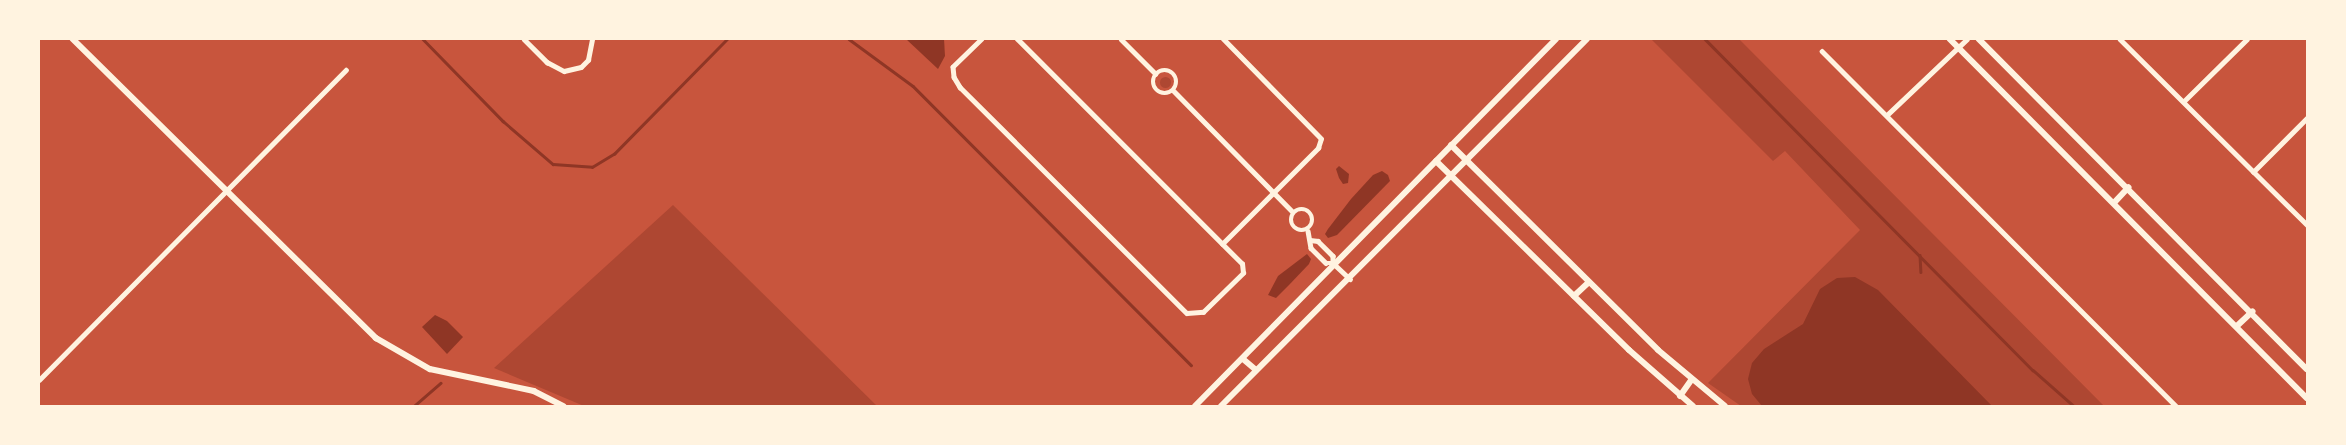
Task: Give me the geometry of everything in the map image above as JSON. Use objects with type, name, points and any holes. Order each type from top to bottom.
[{"type":"main road","points":[[1195,406],[1556,39]]},
{"type":"main road","points":[[1221,406],[1350,279],[1586,39]]},
{"type":"main road","points":[[1451,145],[1588,283],[1691,380],[1725,406]]},
{"type":"main road","points":[[1436,161],[1574,296],[1693,406]]},
{"type":"main road","points":[[1574,296],[1588,283]]},
{"type":"main road","points":[[1243,359],[1256,370]]},
{"type":"main road","points":[[1680,396],[1691,380]]},
{"type":"street","points":[[74,39],[376,338],[430,369],[534,392],[562,406]]},
{"type":"street","points":[[524,39],[547,62],[564,71],[581,68],[588,60],[592,39]]},
{"type":"street","points":[[982,39],[954,67],[954,77],[960,87],[1187,313],[1195,315],[1203,312],[1243,272],[1244,268],[1017,39]]},
{"type":"street","points":[[1121,39],[1156,74]]},
{"type":"street","points":[[1222,244],[1318,148],[1321,139],[1223,39]]},
{"type":"street","points":[[1950,39],[2307,398]]},
{"type":"street","points":[[1887,115],[1967,39]]},
{"type":"street","points":[[1979,39],[2307,369]]},
{"type":"street","points":[[2120,39],[2307,225]]},
{"type":"street","points":[[2184,101],[2247,39]]},
{"type":"street","points":[[1822,51],[2176,406]]},
{"type":"street","points":[[39,380],[346,70]]},
{"type":"street","points":[[1164,70],[1173,73],[1177,83],[1173,90],[1165,94],[1157,91],[1153,84],[1156,74],[1164,70]]},
{"type":"street","points":[[1173,90],[1292,211],[1291,221],[1300,230],[1308,231]]},
{"type":"street","points":[[2253,172],[2307,118]]},
{"type":"street","points":[[2114,202],[2128,188]]},
{"type":"street","points":[[1292,211],[1302,209],[1312,217],[1313,226],[1308,231]]},
{"type":"street","points":[[1308,231],[1311,248],[1326,263],[1334,264],[1350,279]]},
{"type":"street","points":[[1310,240],[1318,240],[1333,256],[1334,264]]},
{"type":"street","points":[[2237,326],[2252,312]]},
{"type":"shaded area","points":[[906,39],[944,39],[945,56],[938,69]]},
{"type":"shaded area","points":[[1651,39],[1739,39],[2104,406],[1741,406],[1708,383],[1860,230],[1785,151],[1773,161]]},
{"type":"shaded area","points":[[1165,76],[1171,82],[1165,88],[1159,82]]},
{"type":"shaded area","points":[[1339,166],[1349,174],[1348,183],[1343,184],[1339,178],[1336,169]]},
{"type":"shaded area","points":[[1382,171],[1388,175],[1390,181],[1337,235],[1328,238],[1325,234],[1351,199],[1373,175]]},
{"type":"shaded area","points":[[673,205],[877,406],[584,406],[494,368]]},
{"type":"shaded area","points":[[1307,254],[1311,259],[1309,264],[1276,298],[1268,295],[1278,276]]},
{"type":"shaded area","points":[[1855,277],[1878,290],[1992,406],[1762,406],[1752,394],[1748,379],[1752,363],[1764,349],[1803,324],[1820,289],[1837,278]]},
{"type":"shaded area","points":[[435,315],[447,321],[463,337],[447,354],[422,327]]},
{"type":"waterway","points":[[423,39],[503,121],[553,164],[592,167],[614,154],[727,39]]},
{"type":"waterway","points":[[849,39],[913,86],[1191,365]]},
{"type":"waterway","points":[[1705,39],[2033,370],[2074,406]]},
{"type":"waterway","points":[[1920,255],[1921,272]]},
{"type":"waterway","points":[[414,406],[440,383]]}]
